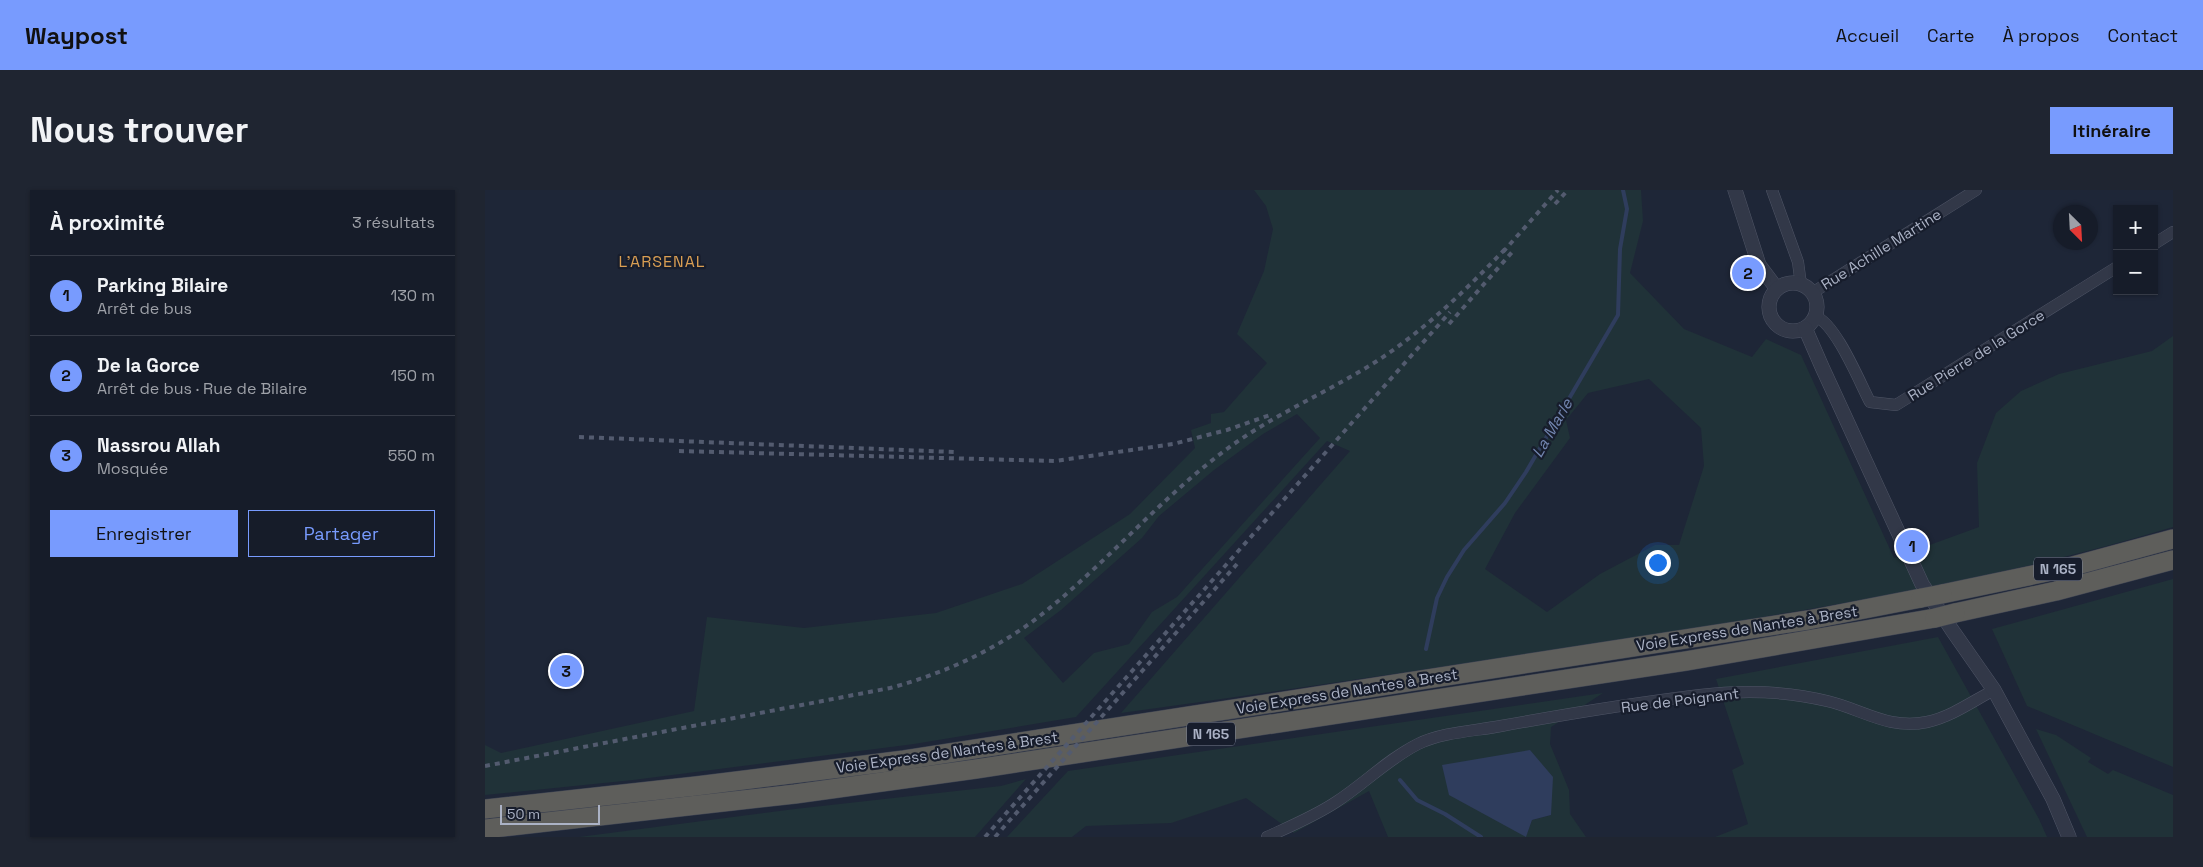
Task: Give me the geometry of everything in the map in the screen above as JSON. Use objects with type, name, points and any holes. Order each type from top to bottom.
[{"type":"highway","name":"Voie Express de Nantes à Brest","points":[[485,809],[800,773],[955,752],[1809,620],[2066,568],[2173,539]]},
{"type":"highway","name":"Voie Express de Nantes à Brest","points":[[485,829],[795,794],[976,770],[1686,661],[1955,614],[2056,591],[2173,560]]},
{"type":"street","points":[[1735,190],[1759,264],[1777,289]]},
{"type":"street","points":[[1772,190],[1807,289],[1817,302],[1815,316],[1805,328],[1794,331],[1784,330],[1774,323],[1769,310],[1770,298],[1777,289],[1787,284],[1807,289]]},
{"type":"street","name":"Rue Achille Martine","points":[[1807,289],[1976,190]]},
{"type":"street","points":[[2158,241],[2173,232]]},
{"type":"street","name":"Rue Pierre de la Gorce","points":[[1815,316],[1823,319],[1833,331],[1870,402],[1895,405],[2113,269]]},
{"type":"street","points":[[1805,328],[1922,584],[1951,630],[1994,690],[2053,799],[2069,837]]},
{"type":"street","name":"Rue de Poignant","points":[[1267,837],[1337,802],[1376,772],[1419,744],[1447,735],[1691,697],[1744,692],[1788,694],[1828,701],[1886,721],[1901,723],[1928,722],[1959,710],[1994,690]]},
{"type":"shaded area","points":[[1254,190],[1641,190],[1643,221],[1630,273],[1684,329],[1752,357],[1766,339],[1801,355],[1894,558],[1979,527],[1977,463],[1996,413],[2021,391],[2059,374],[2152,351],[2173,336],[2173,527],[2110,545],[1982,576],[1853,601],[1389,675],[1121,713],[1350,451],[1327,441],[1076,717],[914,744],[633,780],[485,795],[485,745],[501,753],[694,711],[707,617],[804,628],[936,613],[1022,584],[1130,514],[1195,448],[1191,430],[1211,423],[1211,414],[1224,412],[1267,363],[1237,334],[1264,271],[1273,229],[1266,206]],"holes":[[[1649,379],[1701,428],[1704,466],[1679,545],[1655,545],[1600,574],[1547,612],[1485,569],[1515,513],[1570,438],[1566,420],[1588,393]],[[1297,414],[1320,438],[1177,597],[1152,612],[1129,644],[1094,653],[1063,683],[1024,638],[1061,610],[1142,538],[1159,516],[1214,470],[1263,434]]]},
{"type":"shaded area","points":[[2173,579],[2173,767],[2027,706],[1992,629]]},
{"type":"shaded area","points":[[1938,637],[2039,819],[2047,837],[1715,837],[1748,824],[1732,770],[1744,764],[1716,679]]},
{"type":"shaded area","points":[[1603,693],[1551,727],[1550,744],[1569,790],[1570,814],[1586,837],[1388,837],[1369,791],[1294,833],[1246,798],[1171,823],[1086,826],[1072,837],[1007,837],[1068,771]],"holes":[[[1530,750],[1551,815],[1532,820],[1526,836]]]},
{"type":"shaded area","points":[[2036,729],[2056,735],[2091,758],[2088,762],[2108,774],[2113,770],[2173,795],[2173,837],[2087,837]]},
{"type":"shaded area","points":[[1026,779],[975,837],[579,837],[795,809],[1001,786]]},
{"type":"water","points":[[1530,750],[1553,777],[1551,815],[1532,820],[1526,837],[1449,795],[1442,765]]},
{"type":"waterway","name":"La Marle","points":[[1426,649],[1437,598],[1447,577],[1464,550],[1505,503],[1526,472],[1618,315],[1620,249],[1627,209],[1623,190]]},
{"type":"waterway","points":[[1400,780],[1417,800],[1445,814],[1481,837]]},
{"type":"railway","points":[[1503,252],[1558,190]]},
{"type":"railway","points":[[1555,204],[1568,190]]},
{"type":"railway","points":[[485,766],[890,688],[950,668],[988,650],[1024,628],[1066,595],[1158,507],[1206,465],[1249,434],[1359,372],[1395,349],[1461,293],[1507,247]]},
{"type":"railway","points":[[1449,324],[1513,251]]},
{"type":"railway","points":[[985,837],[1450,312]]},
{"type":"railway","points":[[679,451],[1055,461],[1173,444],[1227,430],[1270,415]]},
{"type":"railway","points":[[579,437],[954,452]]},
{"type":"railway","points":[[995,837],[1237,564]]},
{"type":"place","name":"De la Gorce","points":[[1748,273]]},
{"type":"place","name":"Parking Bilaire","points":[[1912,546]]},
{"type":"place","name":"Nassrou Allah","points":[[566,671]]},
{"type":"district","name":"L'ARSENAL","points":[[662,261]]}]
